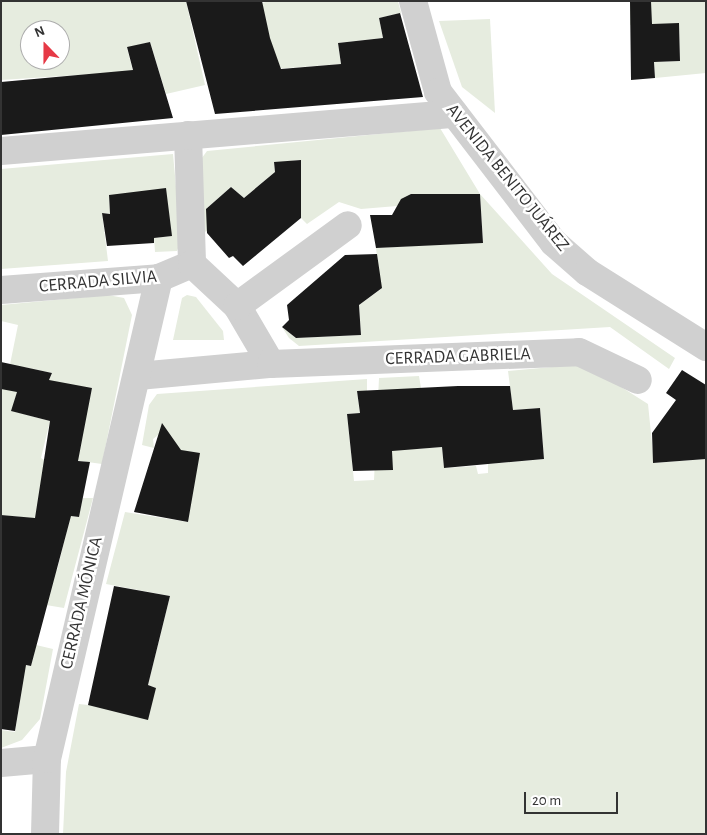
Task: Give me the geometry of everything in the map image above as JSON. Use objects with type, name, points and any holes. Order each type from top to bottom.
[{"type":"street","name":"AVENIDA BENITO JUÁREZ","points":[[414,1],[438,92],[554,243],[587,272],[706,347]]},
{"type":"street","points":[[1,151],[454,114]]},
{"type":"street","points":[[138,376],[271,364],[237,306],[192,264],[188,135]]},
{"type":"street","points":[[237,306],[348,225]]},
{"type":"street","name":"CERRADA SILVIA","points":[[1,290],[159,278],[192,264]]},
{"type":"street","name":"CERRADA MÓNICA","points":[[44,834],[47,759],[110,476],[138,376],[159,278]]},
{"type":"street","name":"CERRADA GABRIELA","points":[[271,364],[579,352],[638,380]]},
{"type":"street","points":[[1,763],[47,759]]},
{"type":"shaded area","points":[[1,1],[186,1],[205,85],[166,94],[150,42],[127,48],[146,121],[94,74],[1,80]]},
{"type":"shaded area","points":[[269,1],[398,1],[401,13],[379,18],[383,38],[338,43],[341,64],[275,69],[259,4]]},
{"type":"shaded area","points":[[630,1],[706,1],[706,73],[655,78],[654,62],[680,61],[679,24],[630,25]]},
{"type":"shaded area","points":[[490,19],[495,113],[462,87],[439,21]]},
{"type":"shaded area","points":[[440,128],[480,194],[552,274],[675,358],[669,369],[610,327],[299,346],[289,338],[282,327],[296,338],[361,335],[359,305],[381,289],[376,248],[483,242],[480,195],[411,194],[397,206],[361,209],[339,202],[307,224],[301,218],[299,160],[274,163],[275,172],[244,198],[231,187],[207,208],[218,222],[205,232],[196,166],[207,151]]},
{"type":"shaded area","points":[[173,154],[181,241],[177,251],[155,252],[154,238],[171,236],[109,195],[110,214],[102,213],[108,261],[1,269],[1,169]]},
{"type":"shaded area","points":[[108,295],[124,298],[132,315],[102,464],[73,460],[92,388],[47,385],[52,373],[24,367],[12,411],[50,421],[41,458],[46,461],[45,511],[78,517],[83,498],[93,498],[64,608],[46,605],[1,566],[57,570],[69,522],[1,515],[1,389],[5,389],[18,325],[1,321],[1,305]]},
{"type":"shaded area","points":[[187,295],[196,297],[223,331],[224,340],[173,340],[182,298]]},
{"type":"shaded area","points":[[585,364],[648,404],[654,463],[706,459],[706,834],[63,834],[66,772],[79,704],[88,705],[156,688],[148,685],[170,596],[106,584],[125,512],[188,522],[171,448],[162,432],[153,439],[154,448],[142,445],[149,405],[157,394],[367,379],[367,391],[357,391],[360,413],[347,414],[354,481],[374,480],[379,378],[419,376],[421,388],[415,388],[411,408],[416,449],[442,447],[444,468],[476,466],[478,474],[488,473],[488,464],[544,459],[540,408],[513,410],[508,371]]},
{"type":"shaded area","points":[[36,645],[53,649],[40,719],[22,740],[1,748],[1,730],[15,732],[20,700],[1,661],[31,666]]},
{"type":"building","points":[[186,1],[262,1],[270,38],[281,69],[341,64],[338,43],[383,38],[379,18],[400,13],[423,97],[215,114]]},
{"type":"building","points":[[630,1],[651,1],[652,24],[679,23],[680,61],[654,62],[655,78],[631,80]]},
{"type":"building","points":[[150,42],[173,118],[1,135],[1,82],[133,70],[127,47]]},
{"type":"building","points":[[301,160],[301,218],[243,266],[233,256],[229,258],[207,233],[206,209],[231,187],[244,198],[275,172],[274,162]]},
{"type":"building","points":[[166,188],[172,236],[154,238],[154,243],[107,246],[102,213],[110,214],[109,195]]},
{"type":"building","points":[[411,194],[480,194],[483,243],[376,248],[370,215],[392,215],[401,199]]},
{"type":"building","points":[[377,254],[382,288],[359,305],[361,335],[296,338],[282,327],[289,320],[287,305],[345,255]]},
{"type":"building","points":[[1,362],[52,373],[49,380],[92,388],[78,461],[90,462],[79,517],[71,516],[31,666],[26,665],[15,731],[1,729],[1,515],[35,518],[50,421],[11,411],[17,392],[1,389]]},
{"type":"building","points":[[682,370],[706,385],[706,459],[653,463],[652,433],[676,400],[666,393]]},
{"type":"building","points":[[458,386],[510,386],[513,410],[540,408],[544,459],[444,468],[442,447],[392,451],[393,470],[353,471],[347,414],[360,413],[357,391]]},
{"type":"building","points":[[162,423],[181,450],[200,453],[188,522],[134,512]]},
{"type":"building","points":[[114,586],[170,596],[148,685],[156,688],[148,720],[88,705]]}]
